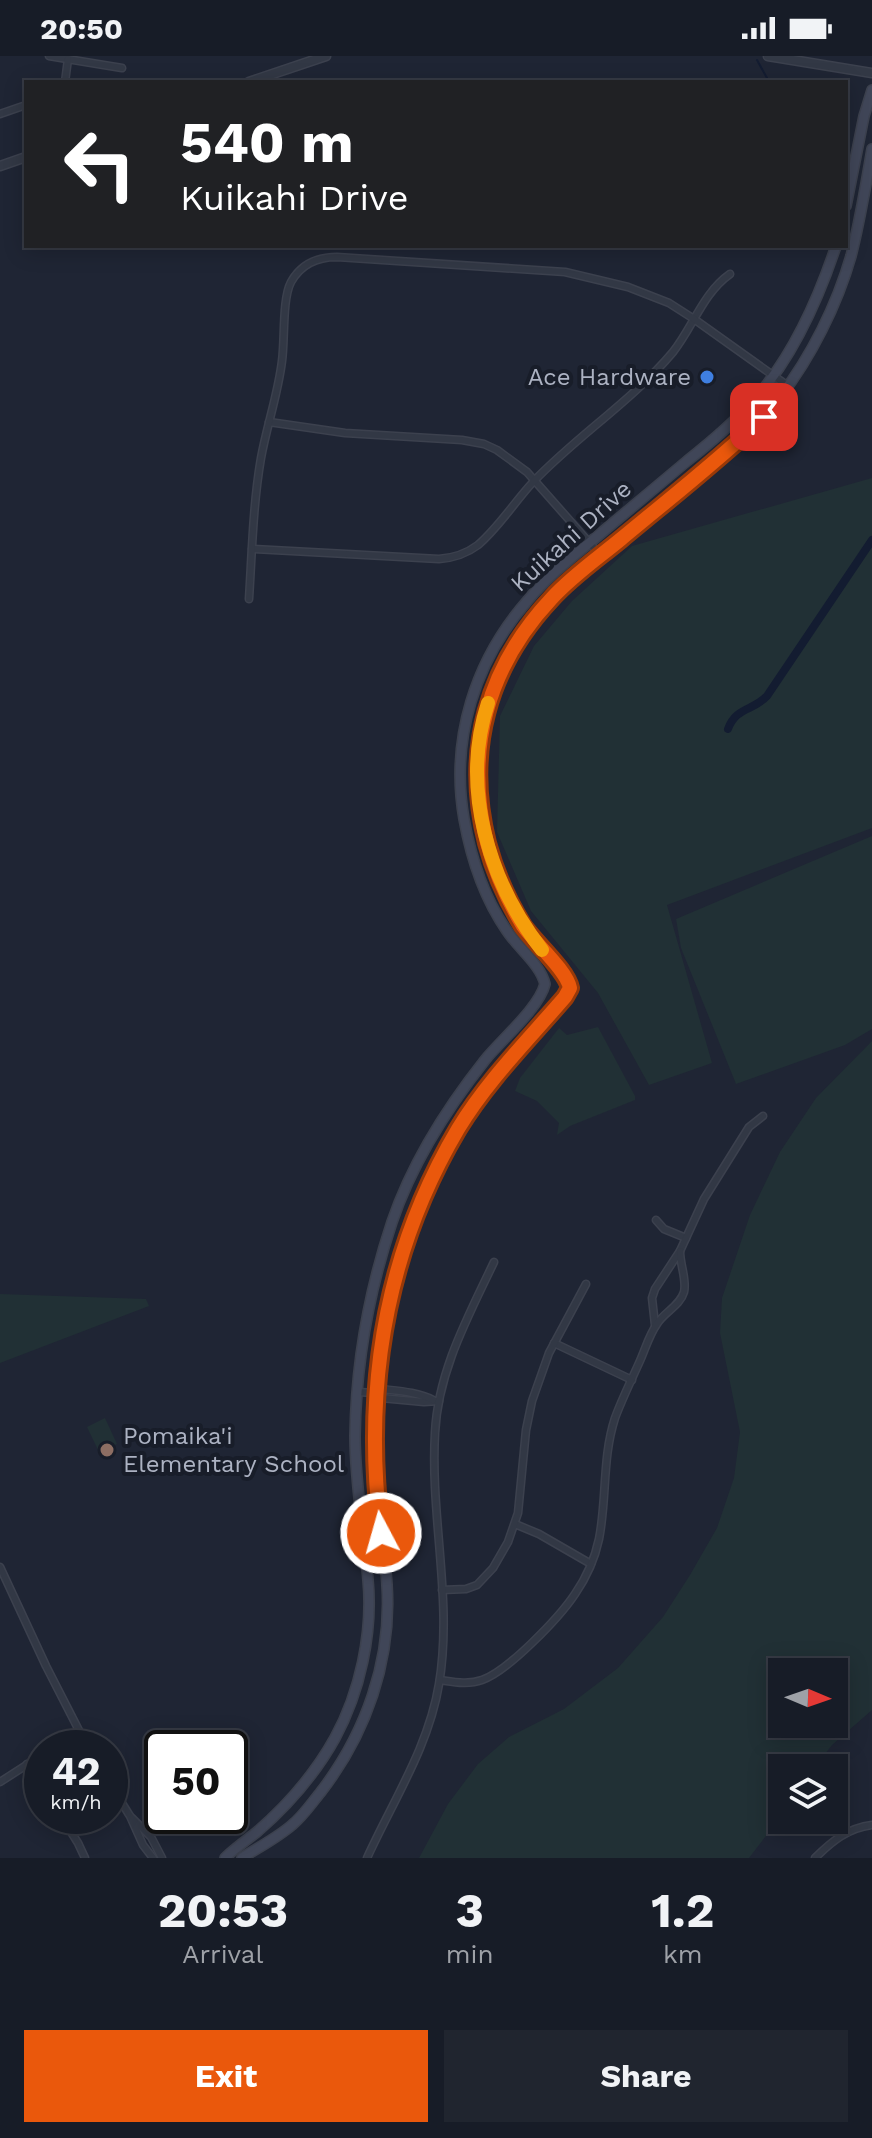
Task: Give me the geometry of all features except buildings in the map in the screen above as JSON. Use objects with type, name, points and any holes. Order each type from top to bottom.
[{"type":"main road","points":[[848,196],[872,90]]},
{"type":"main road","name":"Kuikahi Drive","points":[[376,1393],[387,1311],[403,1248],[428,1186],[459,1128],[489,1086],[570,988],[566,978],[525,928],[494,868],[478,788],[478,752],[486,709],[505,663],[550,599],[764,417],[788,386],[813,345],[842,284],[860,215],[872,149]]},
{"type":"main road","name":"Kuikahi Drive","points":[[357,1392],[365,1324],[377,1270],[393,1218],[416,1167],[443,1119],[485,1060],[538,999],[545,984],[542,975],[505,928],[484,889],[472,855],[461,800],[464,725],[476,683],[510,623],[546,580],[720,434],[757,397],[796,341],[835,248]]},
{"type":"main road","points":[[225,1858],[285,1807],[318,1765],[336,1737],[359,1677],[366,1646],[369,1583],[356,1472],[357,1392]]},
{"type":"main road","points":[[242,1858],[293,1824],[309,1807],[347,1753],[375,1689],[383,1655],[388,1602],[374,1442],[376,1393]]},
{"type":"street","points":[[49,56],[122,68]]},
{"type":"street","points":[[255,80],[326,56]]},
{"type":"street","points":[[768,56],[872,73]]},
{"type":"street","points":[[65,80],[68,59]]},
{"type":"street","points":[[0,114],[24,106]]},
{"type":"street","points":[[0,166],[24,158]]},
{"type":"street","points":[[249,599],[257,486],[280,374],[290,284],[309,263],[326,257],[565,272],[628,287],[669,303],[788,386]]},
{"type":"street","points":[[252,549],[439,559],[452,558],[477,545],[534,480],[659,368],[688,331],[715,286],[730,274]]},
{"type":"street","points":[[269,422],[345,433],[473,442],[497,450],[534,480],[601,556]]},
{"type":"street","points":[[655,1325],[652,1298],[655,1289],[680,1251],[704,1199],[749,1127],[763,1116]]},
{"type":"street","points":[[656,1220],[664,1229],[686,1238]]},
{"type":"street","points":[[440,1680],[463,1683],[479,1681],[499,1670],[530,1643],[575,1593],[591,1564],[599,1537],[609,1442],[616,1415],[655,1325],[684,1294],[685,1278],[681,1271],[680,1251]]},
{"type":"street","points":[[367,1858],[427,1733],[440,1680],[443,1649],[434,1457],[436,1400],[454,1345],[494,1262]]},
{"type":"street","points":[[442,1590],[472,1588],[484,1579],[502,1553],[515,1524],[529,1412],[540,1374],[586,1284]]},
{"type":"street","points":[[554,1343],[632,1380]]},
{"type":"street","points":[[357,1392],[396,1390],[436,1400]]},
{"type":"street","points":[[515,1524],[591,1564]]},
{"type":"street","points":[[0,1567],[7,1591],[77,1730]]},
{"type":"street","points":[[0,1782],[24,1766]]},
{"type":"street","points":[[128,1813],[143,1845],[153,1858]]},
{"type":"street","points":[[130,1816],[151,1837],[162,1858]]},
{"type":"street","points":[[815,1858],[837,1838],[857,1828],[872,1825]]},
{"type":"street","points":[[72,1834],[85,1858]]},
{"type":"shaded area","points":[[872,478],[872,828],[667,905],[712,1063],[649,1085],[598,993],[531,911],[497,832],[500,716],[534,646],[572,601],[632,546]]},
{"type":"shaded area","points":[[872,836],[872,1029],[845,1045],[736,1084],[681,948],[676,919]]},
{"type":"shaded area","points":[[598,1027],[635,1100],[570,1126],[557,1135],[559,1123],[537,1101],[515,1091],[520,1078],[559,1028],[567,1035]]},
{"type":"shaded area","points":[[872,1041],[872,1710],[848,1731],[848,1658],[768,1658],[768,1738],[840,1738],[825,1754],[768,1754],[768,1833],[749,1858],[419,1858],[448,1804],[478,1764],[509,1737],[564,1709],[618,1668],[663,1617],[717,1528],[734,1478],[740,1432],[720,1333],[722,1298],[750,1215],[780,1152],[816,1098]]},
{"type":"shaded area","points":[[0,1294],[146,1299],[149,1306],[0,1363]]},
{"type":"shaded area","points":[[105,1418],[117,1444],[99,1452],[87,1427]]},
{"type":"waterway","points":[[757,60],[767,78]]},
{"type":"waterway","points":[[728,729],[740,713],[767,696],[872,540]]},
{"type":"slow traffic","points":[[488,703],[478,752],[481,815],[501,886],[525,928],[542,950]]},
{"type":"place","name":"Ace Hardware","points":[[707,377]]},
{"type":"place","name":"Pomaika'i Elementary School","points":[[107,1450]]},
{"type":"route","points":[[381,1533],[374,1442],[377,1376],[387,1311],[403,1248],[428,1186],[459,1128],[497,1075],[570,988],[566,978],[525,928],[494,868],[478,788],[478,752],[486,709],[505,663],[550,599],[764,417]]}]
